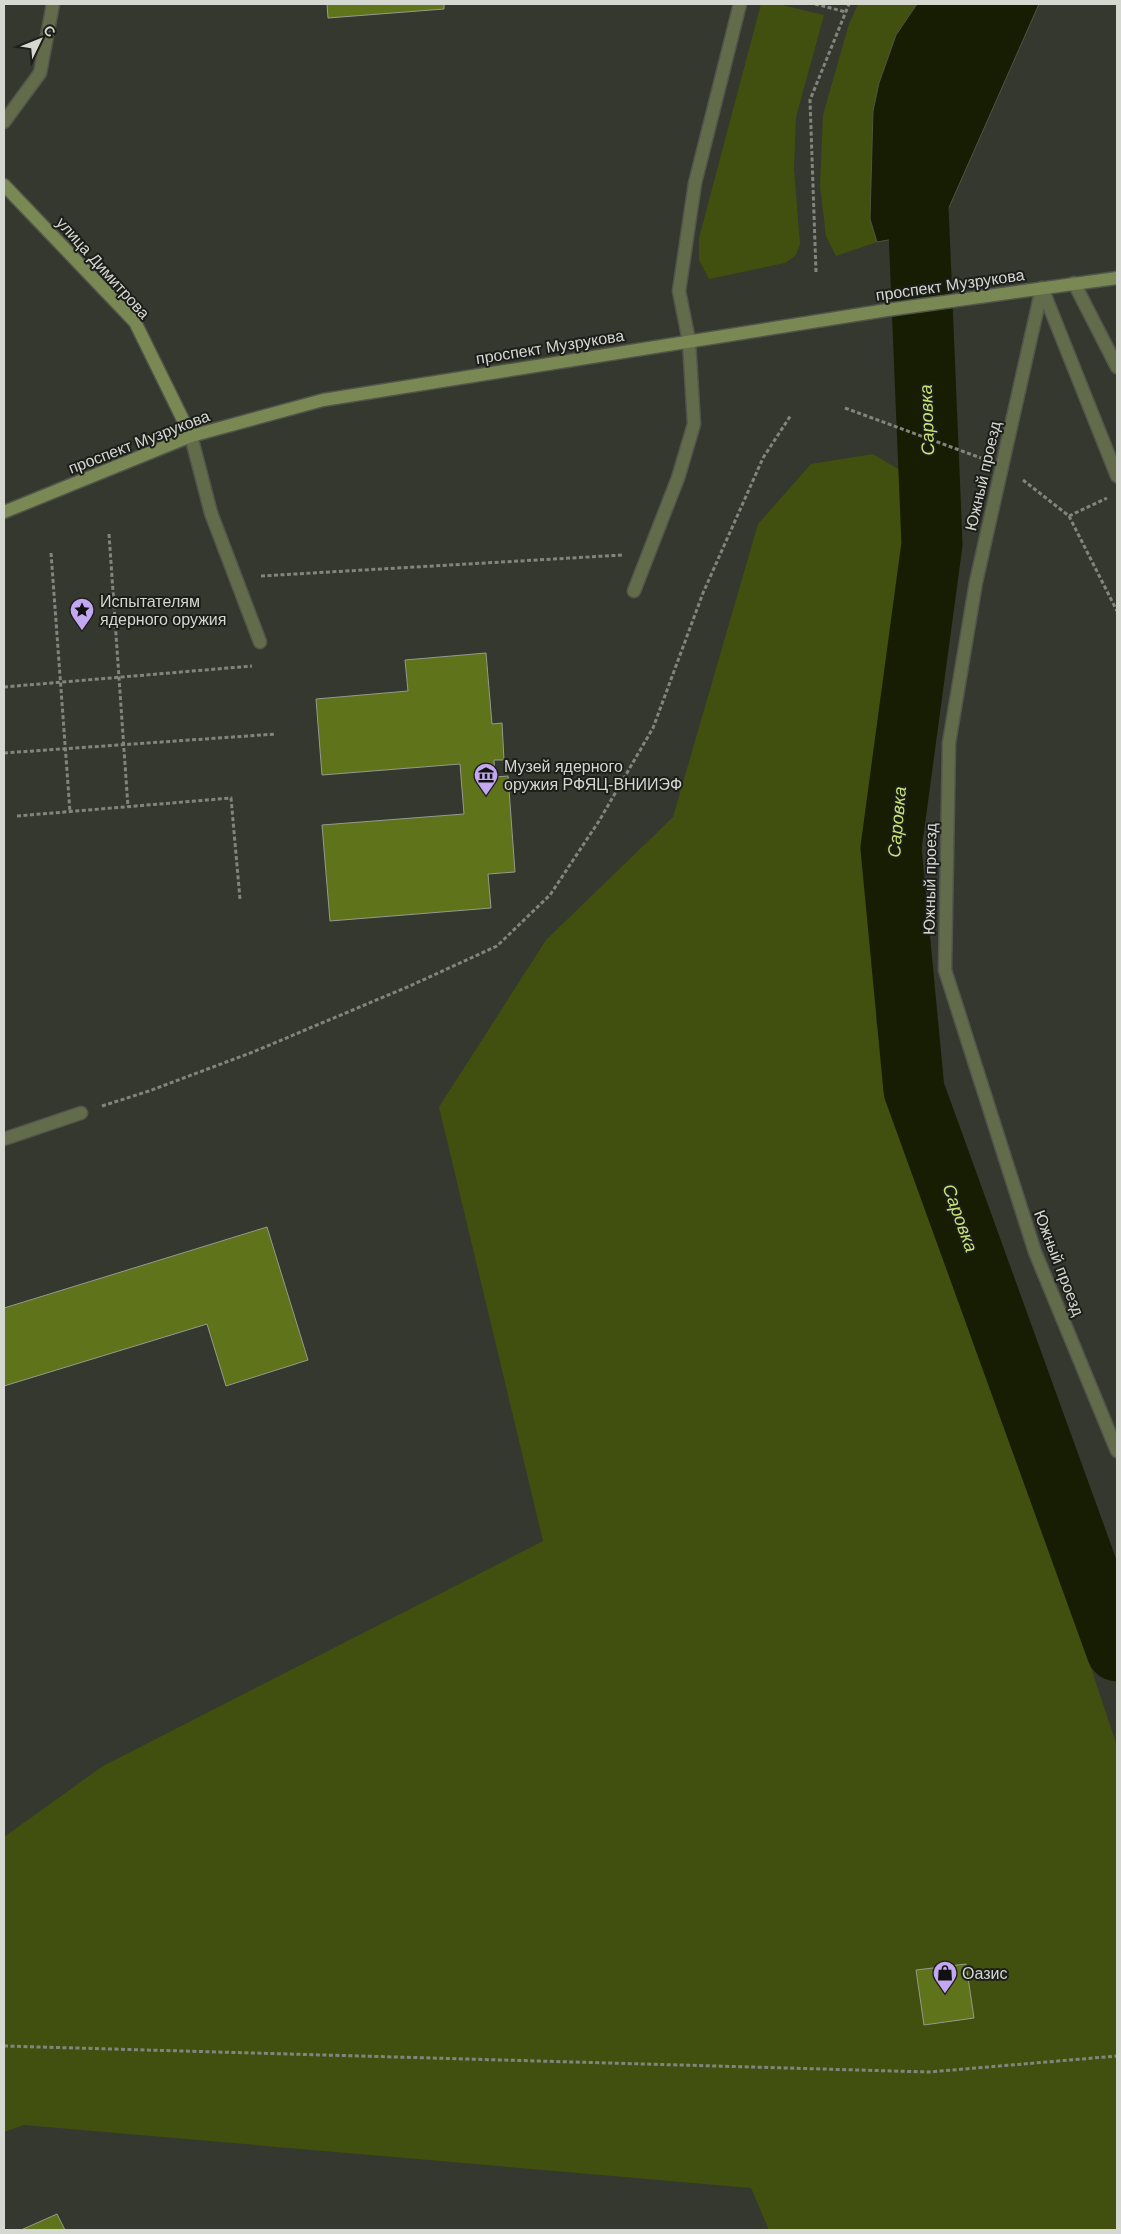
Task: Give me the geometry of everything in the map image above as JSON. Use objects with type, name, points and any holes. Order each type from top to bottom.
[{"type":"main road","name":"улица Димитрова","points":[[4,185],[136,322],[191,436]]},
{"type":"main road","name":"проспект Музрукова","points":[[4,512],[191,436],[323,400],[887,310],[1117,278]]},
{"type":"street","points":[[4,122],[40,73],[53,4]]},
{"type":"street","points":[[634,591],[678,478],[694,424],[689,341],[679,291],[693,193],[740,4]]},
{"type":"street","points":[[1074,284],[1117,367]]},
{"type":"street","points":[[1042,288],[1117,476]]},
{"type":"street","name":"Южный проезд","points":[[1042,288],[976,582],[949,743],[945,970],[1035,1252],[1117,1451]]},
{"type":"street","points":[[191,436],[211,513],[260,642]]},
{"type":"street","points":[[4,1139],[82,1113]]},
{"type":"path","points":[[815,4],[846,12]]},
{"type":"path","points":[[816,272],[810,100],[849,4]]},
{"type":"path","points":[[845,408],[967,454],[1003,465],[1069,516],[1117,611]]},
{"type":"path","points":[[82,1113],[149,1091],[253,1052],[412,985],[497,946],[550,895],[599,821],[653,728],[703,593],[763,458],[791,415]]},
{"type":"path","points":[[1069,516],[1109,497]]},
{"type":"path","points":[[108,534],[128,807]]},
{"type":"path","points":[[51,553],[70,812]]},
{"type":"path","points":[[236,578],[648,554]]},
{"type":"path","points":[[4,687],[255,666]]},
{"type":"path","points":[[4,753],[276,734]]},
{"type":"path","points":[[18,816],[231,798],[240,899]]},
{"type":"path","points":[[4,2046],[929,2072],[1117,2056]]},
{"type":"green space","points":[[761,4],[778,4],[824,15],[796,117],[794,169],[800,244],[796,255],[785,263],[709,279],[699,260],[699,238]]},
{"type":"green space","points":[[858,4],[917,4],[896,35],[879,83],[873,111],[870,219],[877,242],[836,256],[826,236],[820,186],[823,115],[849,24]]},
{"type":"green space","points":[[873,454],[930,488],[876,1022],[1117,1746],[1117,2230],[769,2230],[751,2188],[24,2125],[4,2132],[4,1837],[103,1766],[543,1541],[439,1107],[546,940],[673,817],[758,524],[811,464]]},
{"type":"shaded area","points":[[917,4],[1039,4],[940,231],[877,242],[870,219],[873,111],[879,83],[896,35]]},
{"type":"building","points":[[327,4],[444,4],[444,9],[328,18]]},
{"type":"building","name":"Музей ядерного оружия РФЯЦ-ВНИИЭФ","points":[[486,653],[492,724],[502,723],[504,760],[494,760],[495,777],[508,776],[515,872],[488,874],[491,908],[330,921],[322,825],[464,814],[460,764],[322,775],[316,699],[408,691],[405,660]]},
{"type":"building","points":[[267,1227],[308,1360],[226,1386],[207,1324],[4,1386],[4,1308]]},
{"type":"building","name":"Оазис","points":[[966,1964],[974,2018],[924,2025],[916,1970]]},
{"type":"building","points":[[57,2214],[65,2230],[21,2230]]},
{"type":"waterway","name":"Саровка","points":[[979,4],[956,27],[917,182],[932,544],[891,848],[914,1090],[1117,1651]]},
{"type":"place","name":"Испытателям ядерного оружия","points":[[82,631]]},
{"type":"place","name":"Музей ядерного оружия РФЯЦ-ВНИИЭФ","points":[[486,796]]},
{"type":"place","name":"Оазис","points":[[945,1994]]}]
